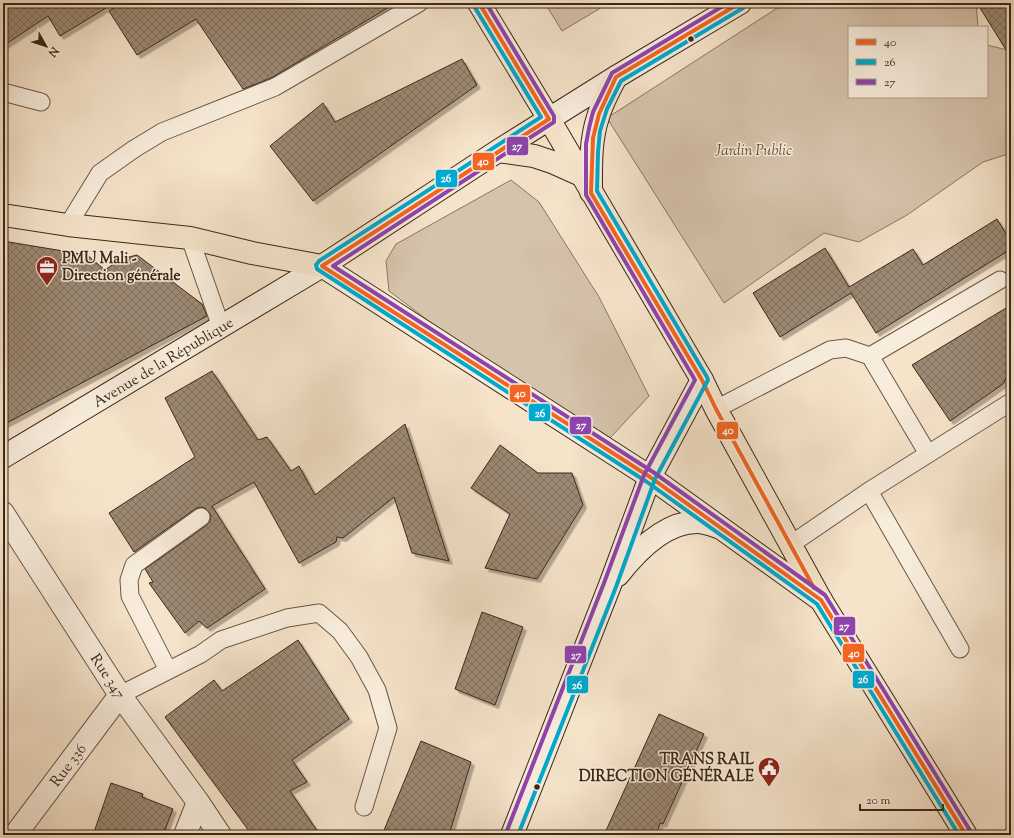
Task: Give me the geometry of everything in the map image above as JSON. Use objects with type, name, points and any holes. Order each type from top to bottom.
[{"type":"main road","points":[[479,3],[702,380],[716,409],[821,600],[966,835]]},
{"type":"main road","points":[[322,266],[498,151],[616,77],[740,3]]},
{"type":"main road","points":[[586,184],[591,160],[593,137],[598,117],[616,77]]},
{"type":"main road","points":[[498,151],[534,156],[552,162],[586,184]]},
{"type":"main road","points":[[3,215],[68,225],[190,238],[252,253],[322,266],[650,477],[821,600]]},
{"type":"main road","name":"Avenue de la République","points":[[3,457],[322,266]]},
{"type":"main road","points":[[512,835],[650,477],[702,380]]},
{"type":"main road","name":"Rue 347","points":[[3,513],[120,695],[198,802],[220,835]]},
{"type":"main road","points":[[610,584],[626,565],[651,540],[677,526],[697,522],[720,527]]},
{"type":"main road","name":"Rue 336","points":[[15,835],[120,695]]},
{"type":"main road","points":[[185,835],[198,802]]},
{"type":"lane","points":[[68,225],[100,173],[134,149],[162,132],[275,87],[419,3]]},
{"type":"lane","points":[[3,92],[41,102]]},
{"type":"lane","points":[[190,238],[221,327]]},
{"type":"lane","points":[[870,356],[1000,280]]},
{"type":"lane","points":[[716,409],[830,350],[846,348],[870,356],[928,454]]},
{"type":"lane","points":[[790,545],[869,491],[1011,402]]},
{"type":"lane","points":[[869,491],[960,649]]},
{"type":"lane","points":[[168,670],[130,596],[129,580],[134,565],[201,517]]},
{"type":"lane","points":[[120,695],[201,654],[221,640],[287,618],[319,613],[340,631],[359,656],[377,690],[388,728],[364,808]]},
{"type":"green space","points":[[545,3],[609,3],[562,31]]},
{"type":"green space","name":"Jardin Public","points":[[785,3],[976,3],[978,26],[848,26],[848,98],[988,98],[988,45],[1011,51],[1011,153],[983,162],[907,215],[859,242],[824,233],[724,303],[607,118]]},
{"type":"green space","points":[[511,180],[539,202],[599,297],[649,396],[599,450],[389,291],[386,261],[396,244]]},
{"type":"building","points":[[3,3],[114,3],[60,36],[48,16],[3,46]]},
{"type":"building","points":[[124,3],[396,3],[271,78],[243,89],[196,19],[137,55],[109,11]]},
{"type":"building","points":[[977,3],[1011,3],[1011,58]]},
{"type":"building","points":[[462,59],[477,85],[313,201],[270,146],[323,103],[335,122]]},
{"type":"building","points":[[997,219],[1011,242],[1011,249],[876,333],[851,293],[780,337],[753,293],[825,248],[849,287],[913,249],[923,265]]},
{"type":"building","points":[[3,241],[87,255],[105,270],[121,259],[137,255],[202,304],[207,316],[3,425]]},
{"type":"building","points":[[1011,305],[1011,369],[1003,384],[950,421],[912,365]]},
{"type":"building","points":[[212,371],[258,440],[267,437],[291,471],[299,466],[315,495],[405,424],[449,561],[412,553],[394,497],[343,538],[337,537],[336,542],[299,563],[254,482],[212,506],[265,589],[207,628],[199,621],[185,633],[149,583],[153,582],[145,569],[207,525],[211,516],[209,512],[205,508],[200,507],[195,509],[134,552],[109,513],[195,457],[165,398]]},
{"type":"building","points":[[500,445],[538,473],[572,473],[583,505],[537,579],[485,568],[510,514],[471,488]]},
{"type":"building","points":[[482,612],[523,627],[495,705],[455,689]]},
{"type":"building","points":[[298,640],[349,719],[292,760],[307,782],[290,791],[320,835],[252,835],[165,717],[214,680],[222,691]]},
{"type":"building","points":[[659,714],[704,734],[663,824],[660,823],[656,835],[604,835]]},
{"type":"building","points":[[421,741],[471,762],[449,835],[382,835]]},
{"type":"building","points":[[111,783],[143,794],[142,797],[173,809],[163,835],[93,835]]},
{"type":"transit line","name":"40","points":[[479,3],[549,119],[322,266],[650,477],[821,600],[966,835]]},
{"type":"transit line","name":"27","points":[[486,3],[554,116],[554,122],[333,266],[653,472],[825,595],[971,832]]},
{"type":"transit line","name":"27","points":[[506,833],[604,583],[644,475],[695,380],[586,195],[586,144],[593,112],[612,73],[728,3]]},
{"type":"transit line","name":"40","points":[[740,3],[616,77],[599,114],[593,138],[591,193],[702,380],[716,409],[814,588]]},
{"type":"transit line","name":"26","points":[[474,6],[541,117],[319,261],[316,265],[317,269],[647,482],[817,604],[959,835]]},
{"type":"transit line","name":"26","points":[[518,835],[616,587],[655,479],[708,380],[597,191],[600,131],[607,109],[621,81],[743,8]]},
{"type":"place","name":"PMU Mali - Direction générale","points":[[47,286]]},
{"type":"place","name":"TRANS RAIL DIRECTION GÉNÉRALE","points":[[769,788]]}]
